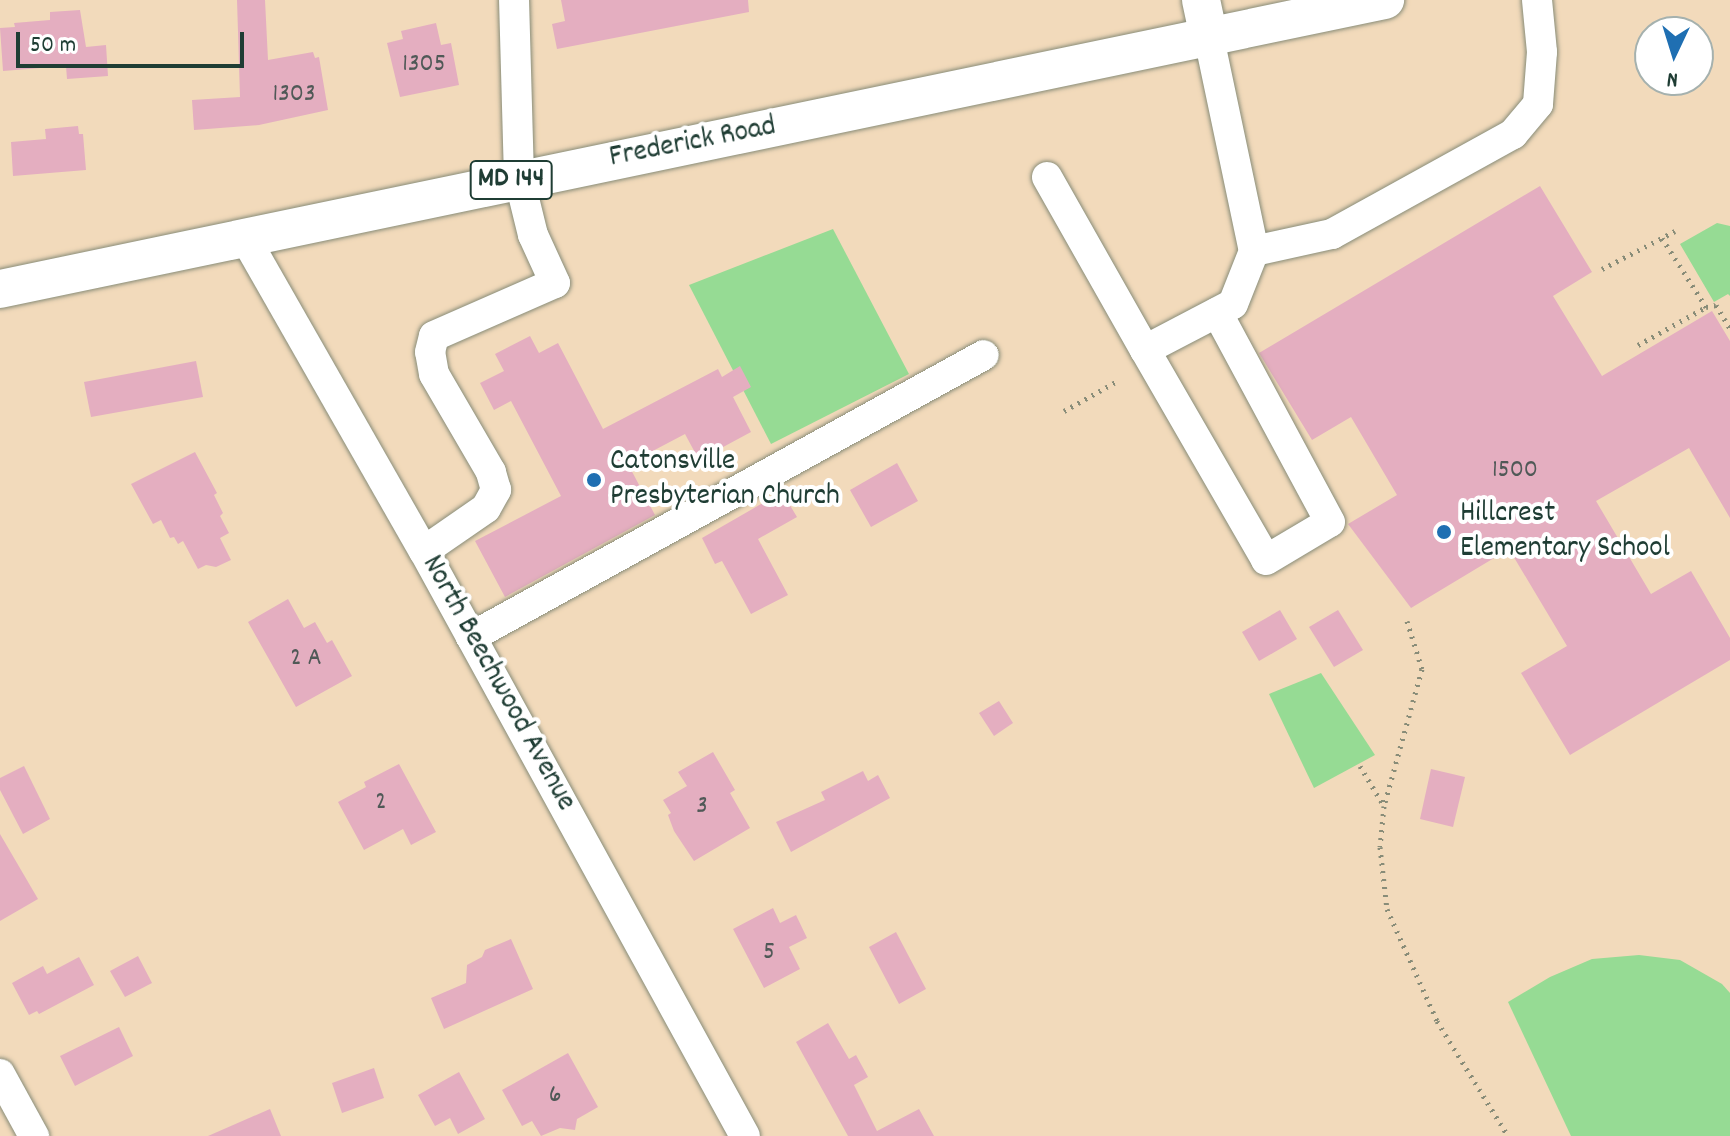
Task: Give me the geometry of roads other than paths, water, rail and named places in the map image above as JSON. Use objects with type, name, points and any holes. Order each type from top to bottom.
[{"type":"main road","points":[[1201,0],[1209,38]]},
{"type":"main road","name":"Frederick Road","points":[[0,289],[519,178],[1385,0]]},
{"type":"street","points":[[424,551],[486,508],[496,490],[491,472],[434,374],[430,352],[434,336],[555,283],[533,235],[519,178],[514,0]]},
{"type":"street","points":[[1254,251],[1332,234],[1513,134],[1538,104],[1542,52],[1537,0]]},
{"type":"street","points":[[1145,350],[1233,304],[1254,251],[1209,38]]},
{"type":"street","points":[[1047,177],[1266,560],[1330,522],[1217,312]]},
{"type":"street","name":"North Beechwood Avenue","points":[[244,236],[424,551],[745,1136]]},
{"type":"street","points":[[471,637],[984,355]]},
{"type":"street","points":[[0,1074],[34,1136]]},
{"type":"place","name":"Catonsville Presbyterian Church","points":[[594,480]]},
{"type":"place","name":"Hillcrest Elementary School","points":[[1444,532]]}]
